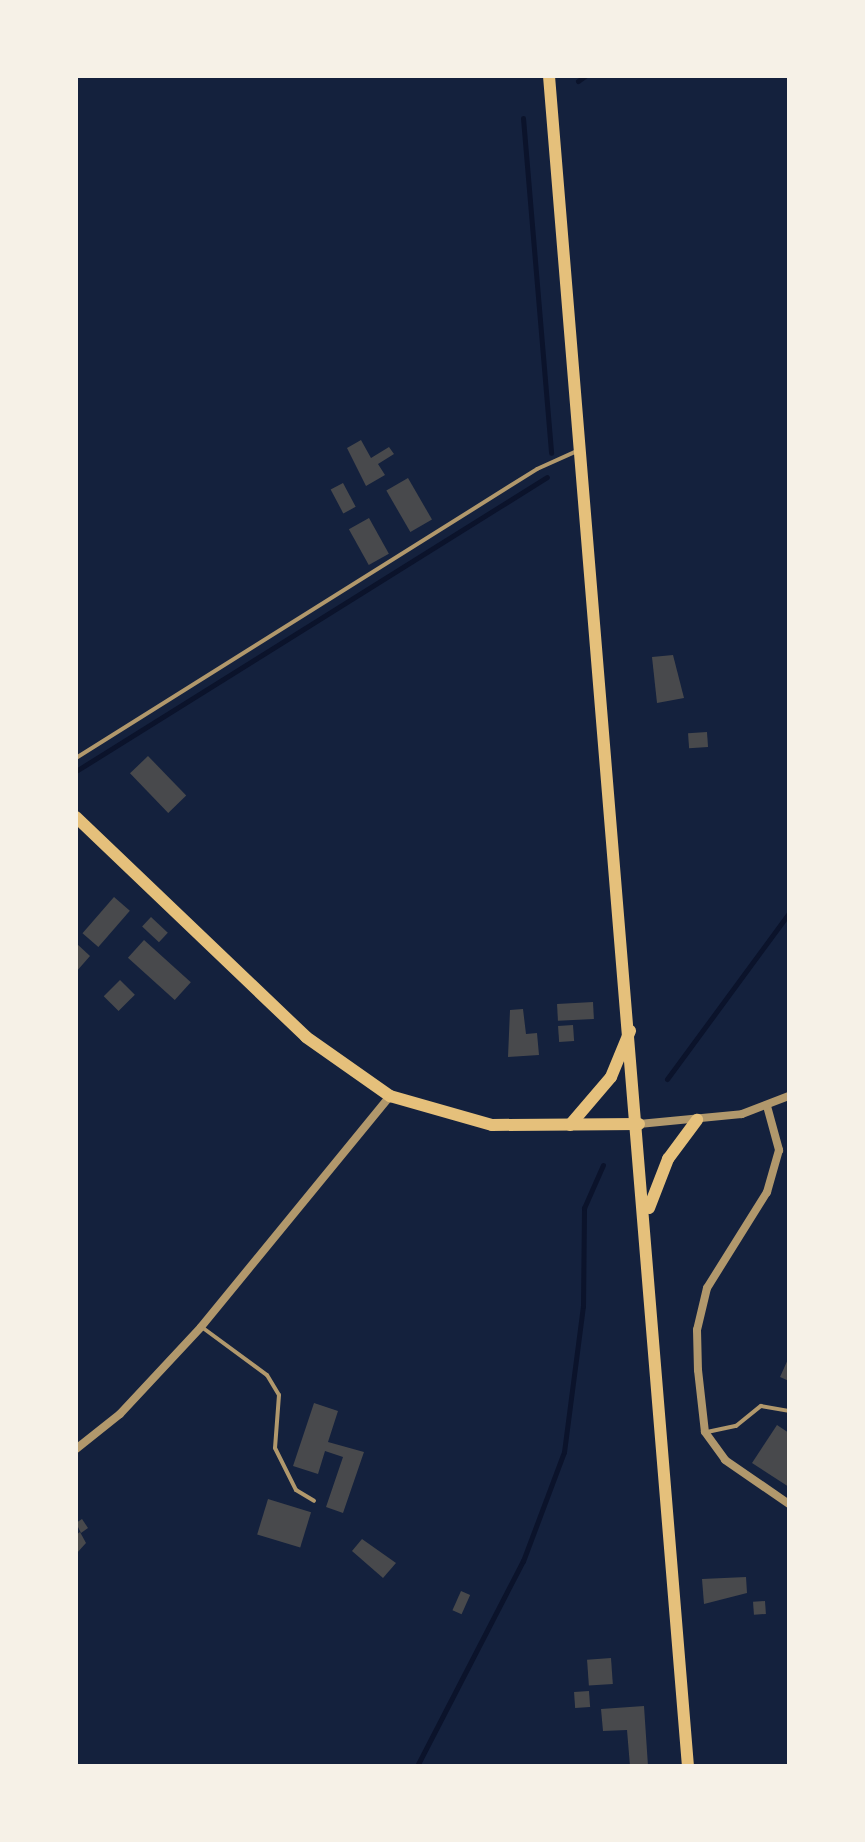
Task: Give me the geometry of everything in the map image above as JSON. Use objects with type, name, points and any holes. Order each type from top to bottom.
[{"type":"main road","points":[[549,76],[639,1124],[688,1766]]},
{"type":"main road","points":[[76,817],[306,1037],[390,1096],[457,1119],[570,1125],[639,1124]]},
{"type":"main road","points":[[570,1125],[611,1077],[631,1027]]},
{"type":"main road","points":[[646,1218],[668,1159],[697,1120]]},
{"type":"street","points":[[76,1449],[120,1414],[201,1327],[390,1096]]},
{"type":"street","points":[[639,1124],[697,1120],[767,1106],[789,1096]]},
{"type":"street","points":[[767,1106],[779,1150],[767,1192],[720,1260],[697,1330],[705,1432],[725,1460],[789,1504]]},
{"type":"lane","points":[[76,758],[537,469],[580,450]]},
{"type":"lane","points":[[201,1327],[267,1375],[279,1395],[275,1448],[296,1490],[314,1501]]},
{"type":"lane","points":[[705,1432],[736,1426],[761,1406],[789,1411]]},
{"type":"building","points":[[361,440],[371,458],[389,447],[394,454],[378,464],[385,475],[366,486],[347,448]]},
{"type":"building","points":[[408,478],[432,520],[410,532],[386,490]]},
{"type":"building","points":[[343,483],[356,507],[343,513],[331,490]]},
{"type":"building","points":[[369,518],[389,554],[369,565],[349,529]]},
{"type":"building","points":[[673,655],[684,698],[657,703],[652,657]]},
{"type":"building","points":[[707,732],[708,747],[689,748],[688,733]]},
{"type":"building","points":[[148,756],[186,796],[168,813],[130,773]]},
{"type":"building","points":[[114,897],[130,911],[98,947],[83,933]]},
{"type":"building","points":[[151,917],[168,933],[159,942],[142,927]]},
{"type":"building","points":[[144,940],[191,982],[175,1000],[128,958]]},
{"type":"building","points":[[76,943],[90,956],[76,972]]},
{"type":"building","points":[[120,980],[135,995],[119,1011],[104,996]]},
{"type":"building","points":[[593,1002],[594,1019],[558,1021],[557,1004]]},
{"type":"building","points":[[523,1009],[526,1034],[537,1033],[539,1055],[508,1057],[510,1010]]},
{"type":"building","points":[[573,1025],[574,1041],[559,1042],[558,1026]]},
{"type":"building","points":[[789,1357],[789,1381],[780,1377]]},
{"type":"building","points":[[314,1403],[338,1411],[328,1442],[364,1452],[343,1513],[326,1507],[343,1457],[325,1451],[318,1474],[293,1466]]},
{"type":"building","points":[[777,1425],[789,1433],[789,1487],[752,1463]]},
{"type":"building","points":[[268,1499],[311,1512],[300,1548],[257,1534]]},
{"type":"building","points":[[82,1519],[88,1528],[81,1533],[76,1523]]},
{"type":"building","points":[[80,1532],[86,1543],[76,1554],[76,1535]]},
{"type":"building","points":[[362,1539],[396,1563],[383,1578],[352,1551]]},
{"type":"building","points":[[746,1577],[747,1593],[704,1604],[702,1579]]},
{"type":"building","points":[[461,1591],[470,1595],[462,1614],[452,1610]]},
{"type":"building","points":[[765,1601],[766,1614],[754,1615],[753,1602]]},
{"type":"building","points":[[611,1658],[613,1684],[589,1686],[587,1660]]},
{"type":"building","points":[[589,1691],[590,1707],[575,1708],[574,1692]]},
{"type":"building","points":[[644,1706],[648,1766],[630,1766],[627,1730],[603,1731],[601,1709]]},
{"type":"waterway","points":[[578,81],[585,76]]},
{"type":"waterway","points":[[523,118],[551,453]]},
{"type":"waterway","points":[[76,771],[547,477]]},
{"type":"waterway","points":[[667,1079],[789,913]]},
{"type":"waterway","points":[[417,1766],[523,1561],[564,1452],[583,1306],[584,1208],[603,1165]]}]
